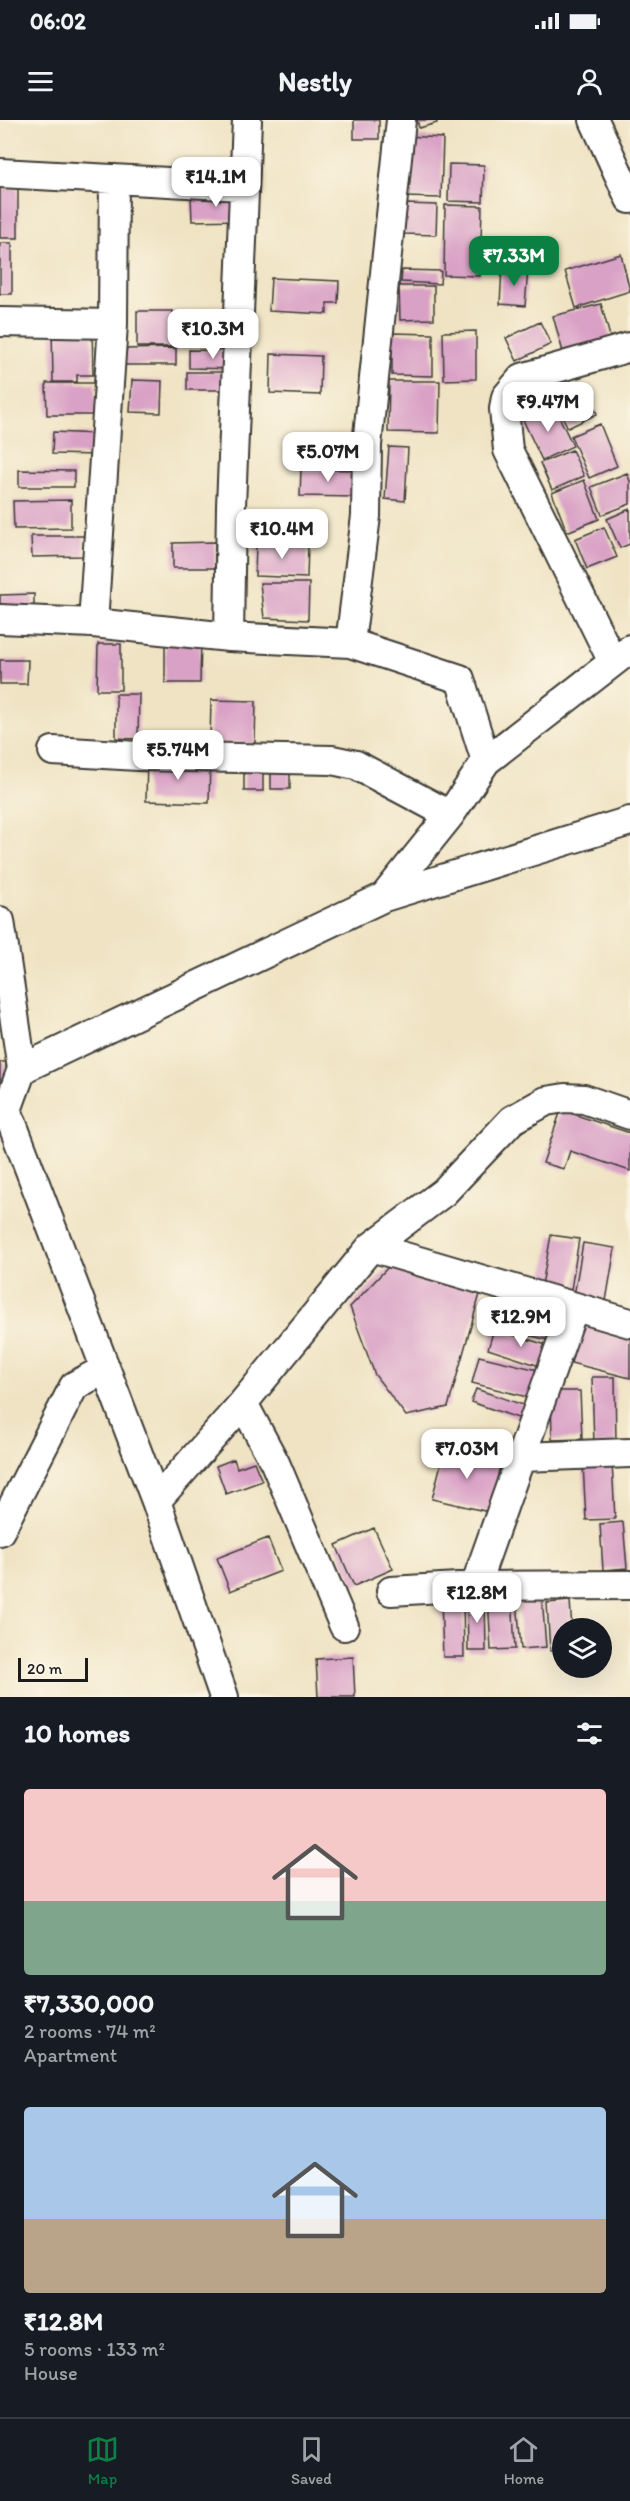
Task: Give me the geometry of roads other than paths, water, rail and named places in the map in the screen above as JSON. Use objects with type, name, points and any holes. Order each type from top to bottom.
[{"type":"street","points":[[229,637],[231,506],[247,120]]},
{"type":"street","points":[[350,643],[366,516],[368,445],[401,120]]},
{"type":"street","points":[[594,120],[630,199]]},
{"type":"street","points":[[0,173],[243,186]]},
{"type":"street","points":[[93,623],[112,324],[114,179]]},
{"type":"street","points":[[0,322],[112,324]]},
{"type":"street","points":[[384,897],[450,815],[486,761],[622,655],[508,450],[504,409],[510,390],[522,378],[630,347]]},
{"type":"street","points":[[0,619],[93,623],[229,637],[350,643],[460,679],[486,761]]},
{"type":"street","points":[[53,751],[138,756],[332,760],[356,765],[450,815]]},
{"type":"street","points":[[22,1069],[384,897],[630,821]]},
{"type":"street","points":[[0,921],[22,1069],[3,1110],[156,1501],[224,1697]]},
{"type":"street","points":[[156,1501],[243,1403],[371,1247],[444,1192],[512,1120],[546,1101],[584,1099],[630,1115]]},
{"type":"street","points":[[371,1247],[630,1323]]},
{"type":"street","points":[[475,1586],[574,1307]]},
{"type":"street","points":[[0,1531],[74,1386],[105,1369]]},
{"type":"street","points":[[243,1403],[275,1463],[345,1626]]},
{"type":"street","points":[[522,1457],[630,1453]]},
{"type":"street","points":[[391,1591],[475,1586],[630,1585]]}]
